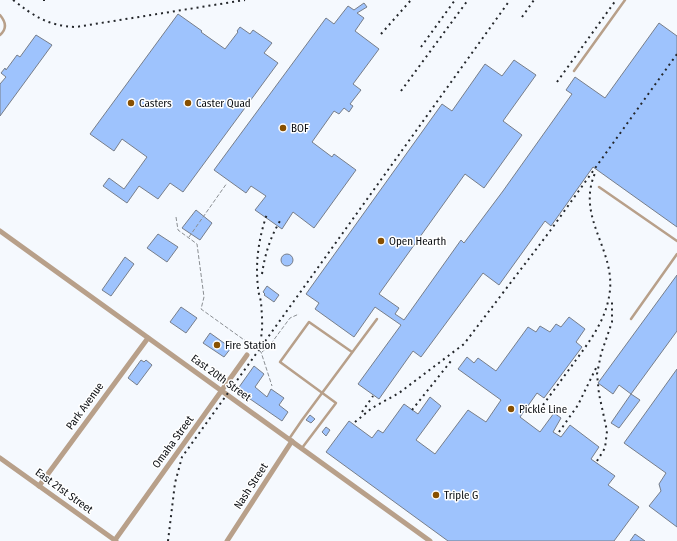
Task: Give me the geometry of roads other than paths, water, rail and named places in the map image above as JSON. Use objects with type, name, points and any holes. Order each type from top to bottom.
[{"type":"street","name":"East 20th Street","points":[[0,231],[430,541]]},
{"type":"street","name":"Park Avenue","points":[[39,486],[148,338]]},
{"type":"street","name":"Omaha Street","points":[[116,540],[247,356]]},
{"type":"street","name":"Nash Street","points":[[227,541],[290,440]]},
{"type":"street","name":"East 21st Street","points":[[0,458],[116,540]]},
{"type":"lane","points":[[574,71],[625,0]]},
{"type":"lane","points":[[0,15],[4,20],[5,26],[4,31],[0,35]]},
{"type":"lane","points":[[599,187],[677,241]]},
{"type":"lane","points":[[631,319],[677,254]]},
{"type":"lane","points":[[290,440],[322,393],[377,319]]},
{"type":"lane","points":[[302,449],[336,403],[280,362],[309,322],[352,352]]},
{"type":"railway","points":[[13,0],[42,19],[57,25],[76,27],[245,0]]},
{"type":"railway","points":[[381,34],[411,0]]},
{"type":"railway","points":[[421,47],[455,0]]},
{"type":"railway","points":[[401,91],[468,0]]},
{"type":"railway","points":[[168,541],[175,483],[182,457],[510,0]]},
{"type":"railway","points":[[522,17],[534,0]]},
{"type":"railway","points":[[557,82],[616,0]]},
{"type":"railway","points":[[355,422],[372,408],[399,393],[464,344],[550,231],[677,54]]},
{"type":"railway","points":[[543,405],[593,336],[606,310],[610,290],[610,274],[607,260],[592,217],[590,203],[591,187],[596,171]]},
{"type":"railway","points":[[258,348],[262,325],[261,302],[257,278],[257,259],[267,214]]},
{"type":"railway","points":[[262,274],[268,246],[280,221]]},
{"type":"railway","points":[[597,461],[605,448],[607,431],[599,394],[597,374],[601,354],[612,322],[612,299]]},
{"type":"railway","points":[[412,410],[451,361]]},
{"type":"railway","points":[[559,432],[578,405],[596,368]]},
{"type":"railway","points":[[362,412],[373,396]]},
{"type":"place","name":"Casters","points":[[131,103]]},
{"type":"place","name":"Caster Quad","points":[[188,103]]},
{"type":"place","name":"BOF","points":[[283,128]]},
{"type":"place","name":"Open Hearth","points":[[381,241]]},
{"type":"place","name":"Fire Station","points":[[217,345]]},
{"type":"place","name":"Pickle Line","points":[[511,409]]},
{"type":"place","name":"Triple G","points":[[436,495]]}]
